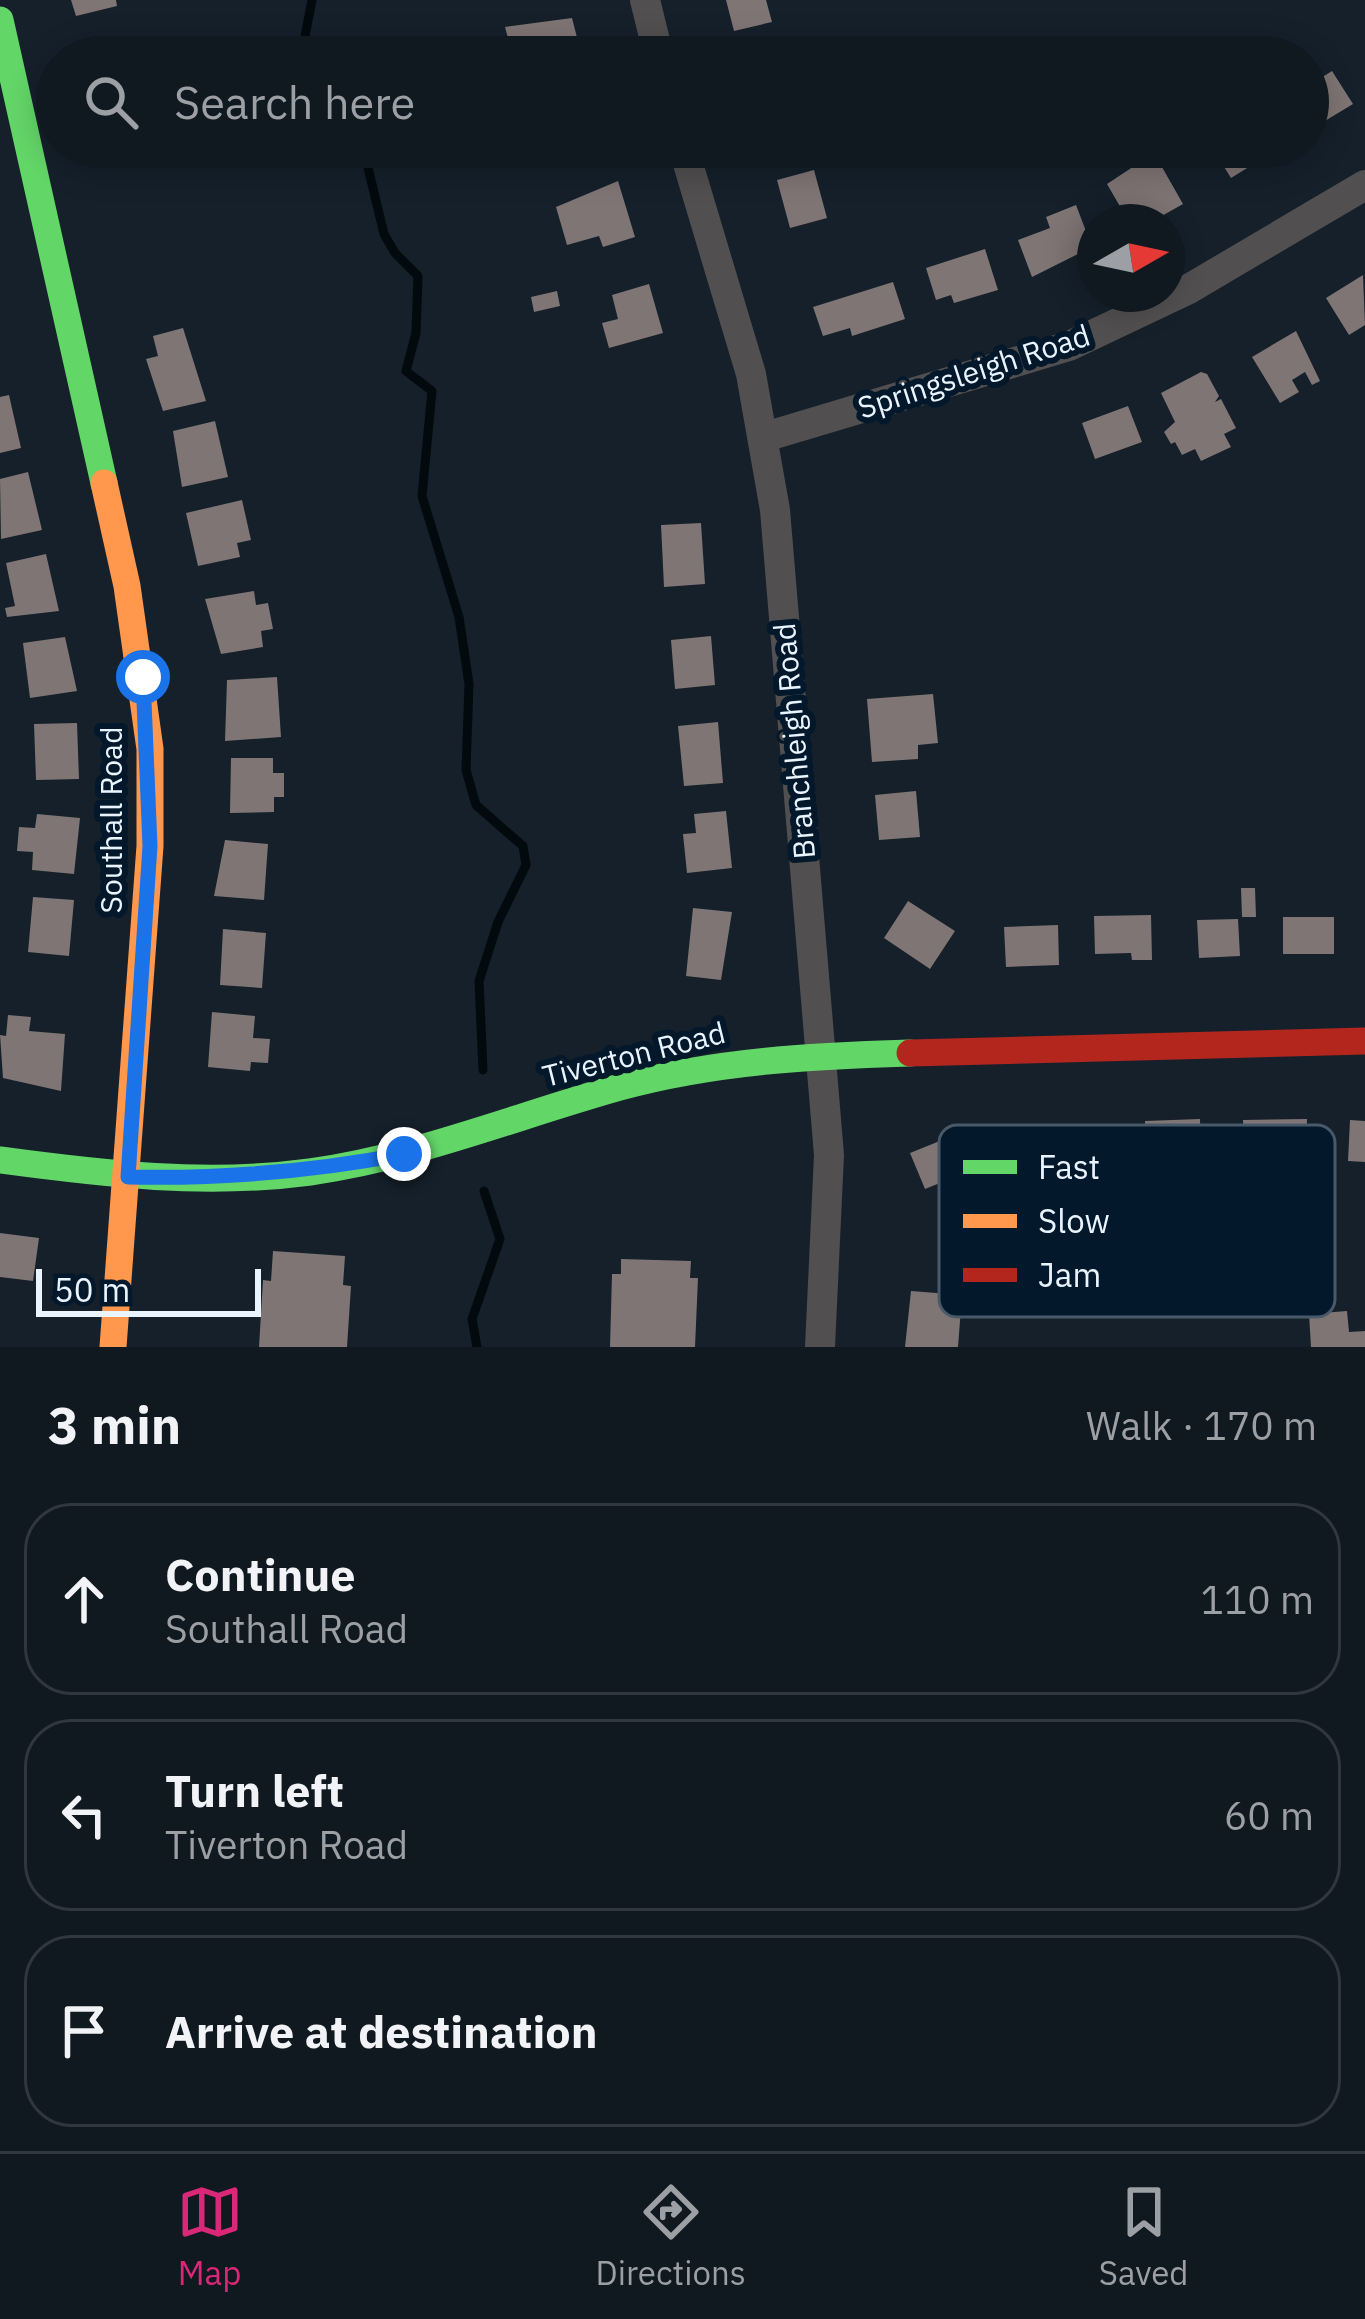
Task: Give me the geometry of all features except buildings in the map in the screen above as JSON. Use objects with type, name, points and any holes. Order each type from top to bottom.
[{"type":"street","points":[[645,0],[653,36]]},
{"type":"street","name":"Southall Road","points":[[0,20],[143,677],[150,846],[113,1347]]},
{"type":"street","name":"Branchleigh Road","points":[[689,168],[765,437],[829,1155],[820,1347]]},
{"type":"street","name":"Springsleigh Road","points":[[765,437],[1069,346],[1187,290],[1365,185]]},
{"type":"street","name":"Tiverton Road","points":[[0,1160],[128,1177],[226,1179],[310,1172],[404,1154],[687,1070],[822,1053],[1365,1041]]},
{"type":"waterway","points":[[305,36],[312,0]]},
{"type":"waterway","points":[[368,168],[384,234],[418,276],[416,333],[406,371],[432,391],[422,496],[459,617],[469,684],[466,770],[476,805],[523,846],[526,865],[498,922],[479,981],[483,1070]]},
{"type":"waterway","points":[[477,1347],[472,1319],[500,1239],[484,1191]]},
{"type":"traffic: fast","points":[[0,20],[104,483]]},
{"type":"traffic: fast","points":[[0,1160],[194,1178],[310,1172],[428,1146],[656,1078],[764,1061],[910,1053]]},
{"type":"traffic: slow","points":[[104,483],[127,586],[150,749],[150,846],[113,1347]]},
{"type":"traffic: jam","points":[[910,1053],[1365,1041]]},
{"type":"route","points":[[143,677],[150,749],[150,846],[128,1177],[226,1179],[310,1172],[404,1154]]}]
